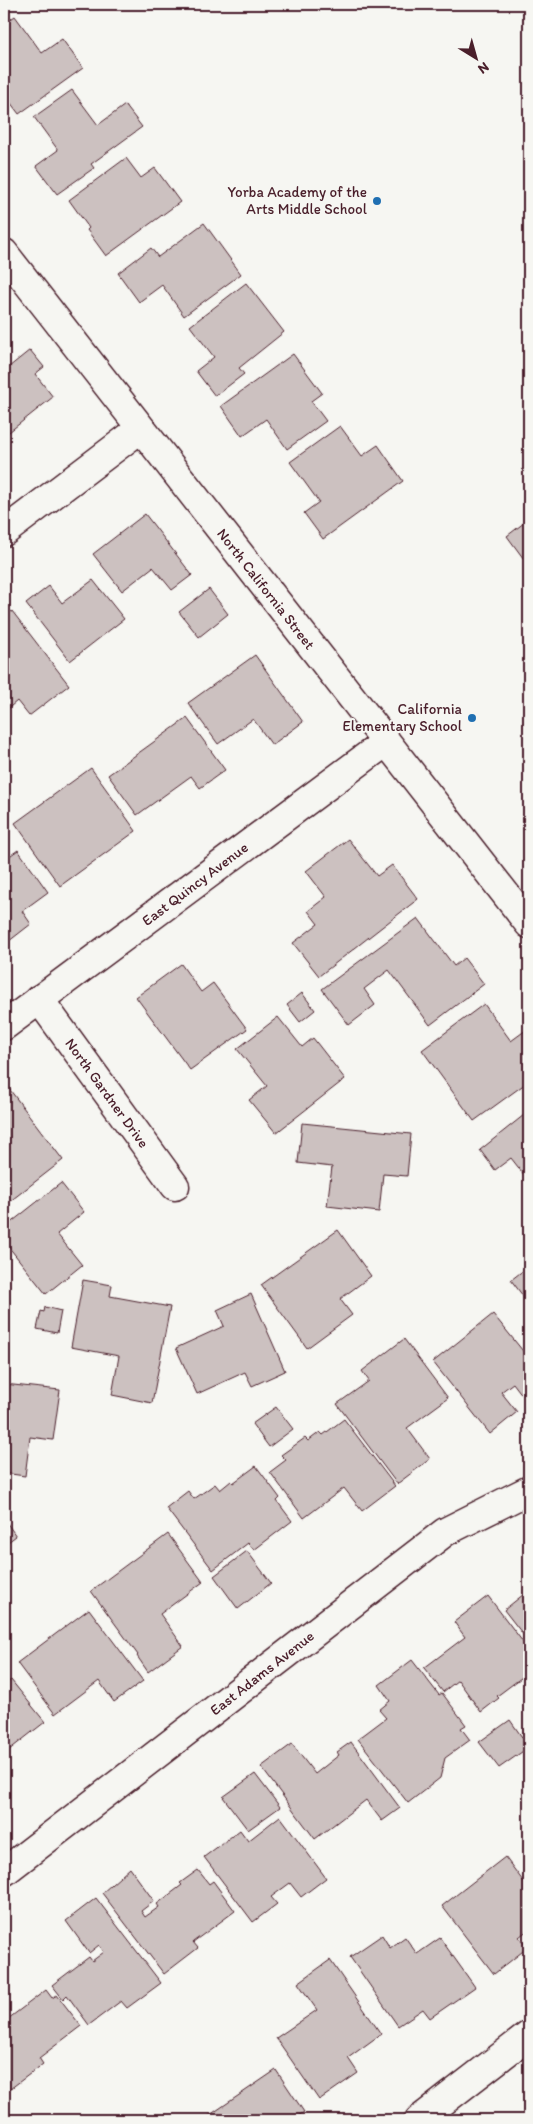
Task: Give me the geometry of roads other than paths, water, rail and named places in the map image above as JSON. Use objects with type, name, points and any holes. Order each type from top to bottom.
[{"type":"street","name":"North California Street","points":[[4,253],[529,924]]},
{"type":"street","points":[[4,532],[140,429]]},
{"type":"street","name":"East Quincy Avenue","points":[[4,1026],[386,742]]},
{"type":"street","name":"North Gardner Drive","points":[[39,1000],[175,1186]]},
{"type":"street","name":"East Adams Avenue","points":[[4,1872],[445,1532],[529,1490]]},
{"type":"street","points":[[419,2120],[529,2035]]},
{"type":"place","name":"Yorba Academy of the Arts Middle School","points":[[377,201]]},
{"type":"place","name":"California Elementary School","points":[[472,718]]}]
